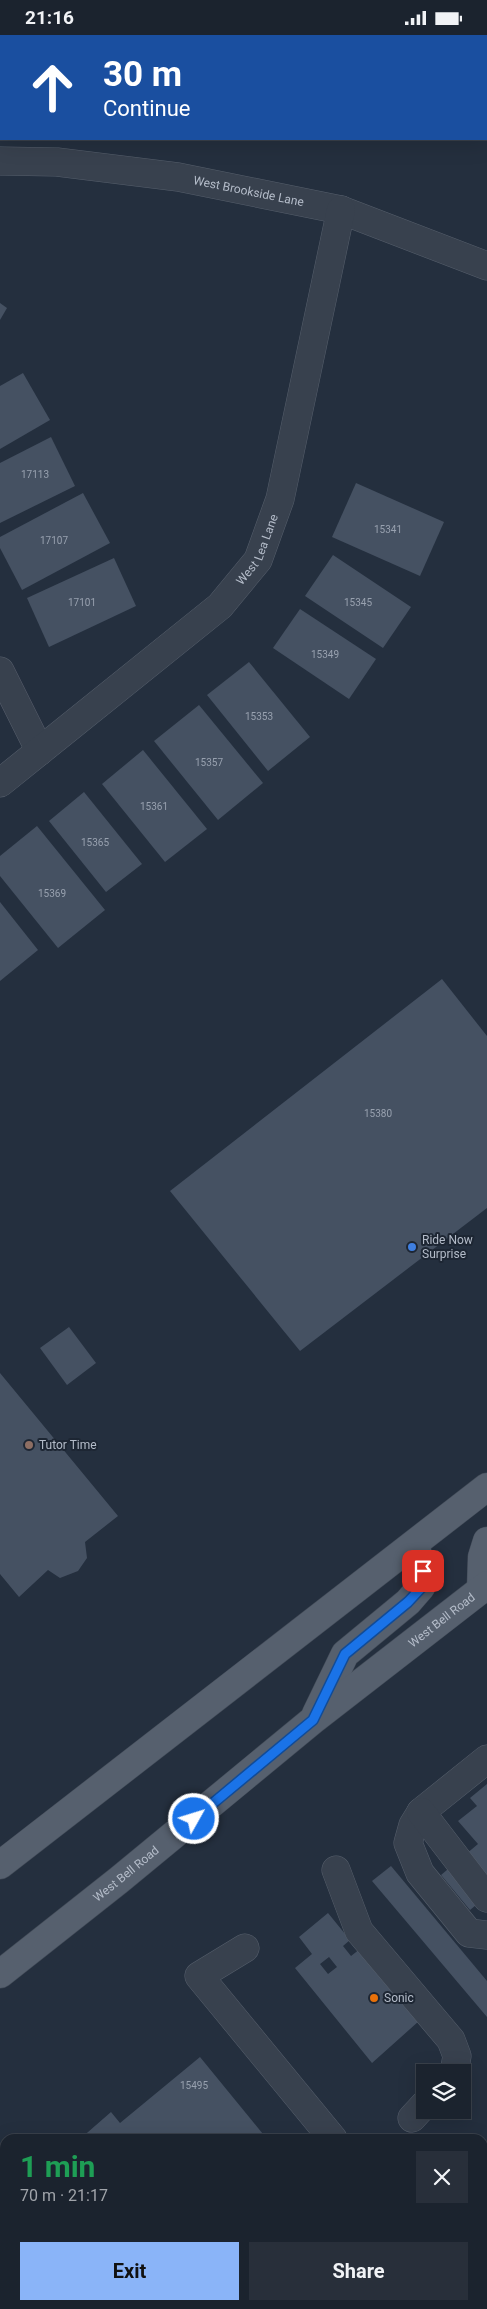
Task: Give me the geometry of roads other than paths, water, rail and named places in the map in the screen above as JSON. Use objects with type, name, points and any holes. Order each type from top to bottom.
[{"type":"main road","points":[[0,1865],[415,1545],[487,1487]]},
{"type":"main road","points":[[484,1587],[482,1557],[487,1541]]},
{"type":"main road","points":[[313,1720],[345,1654],[408,1602],[422,1587],[423,1571],[415,1545]]},
{"type":"main road","name":"West Bell Road","points":[[0,1974],[119,1880],[313,1720],[484,1587]]},
{"type":"street","name":"West Brookside Lane","points":[[0,161],[58,162],[178,177],[341,210],[487,266]]},
{"type":"street","name":"West Lea Lane","points":[[0,783],[220,606],[258,560],[280,499],[341,210]]},
{"type":"street","points":[[0,671],[40,751]]},
{"type":"street","points":[[487,1759],[421,1812],[413,1825],[408,1843],[420,1873],[469,1933],[487,1935]]},
{"type":"street","points":[[421,1812],[487,1898]]},
{"type":"street","points":[[336,1870],[359,1931],[451,2040],[457,2056],[456,2064]]},
{"type":"street","points":[[245,1948],[199,1976],[329,2134]]},
{"type":"place","name":"Ride Now Surprise","points":[[412,1247]]},
{"type":"place","name":"Tutor Time","points":[[29,1445]]},
{"type":"place","name":"Sonic","points":[[374,1998]]}]
